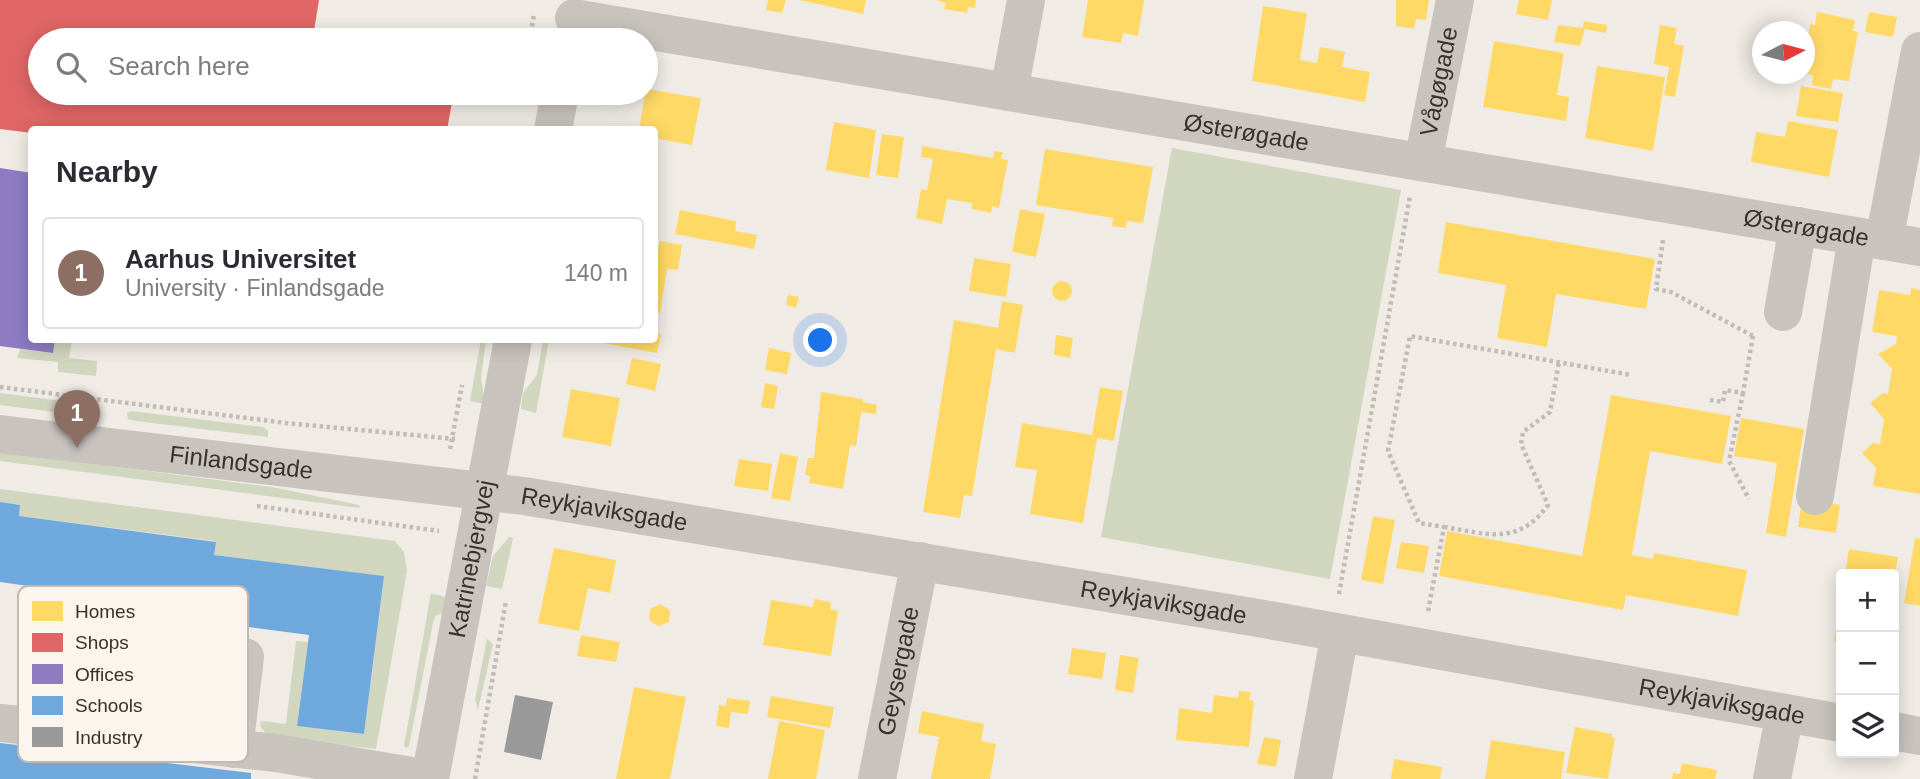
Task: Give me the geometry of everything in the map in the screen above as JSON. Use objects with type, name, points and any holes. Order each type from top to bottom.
[{"type":"street","points":[[1009,92],[1026,0]]},
{"type":"street","name":"Vågøgade","points":[[1419,162],[1455,0]]},
{"type":"street","name":"Østerøgade","points":[[574,19],[628,28]]},
{"type":"street","name":"Østerøgade","points":[[658,33],[1887,242]]},
{"type":"street","points":[[1815,496],[1887,242],[1920,51]]},
{"type":"street","points":[[554,126],[558,105]]},
{"type":"street","points":[[1783,312],[1798,226]]},
{"type":"street","name":"Katrinebjergvej","points":[[429,779],[512,343]]},
{"type":"street","name":"Finlandsgade","points":[[0,434],[484,492]]},
{"type":"street","name":"Reykjaviksgade","points":[[484,492],[920,561],[1336,632],[1421,650],[1836,722]]},
{"type":"street","name":"Geysergade","points":[[877,779],[920,561]]},
{"type":"street","points":[[1313,779],[1336,632]]},
{"type":"street","points":[[1772,779],[1785,713]]},
{"type":"street","points":[[1899,732],[1920,736]]},
{"type":"street","points":[[248,751],[317,759],[429,779]]},
{"type":"path","points":[[531,28],[534,13]]},
{"type":"path","points":[[1336,632],[1419,162]]},
{"type":"path","points":[[1670,204],[1656,289],[1671,292],[1753,336]]},
{"type":"path","points":[[1749,499],[1729,461],[1757,313],[1783,312]]},
{"type":"path","points":[[1559,362],[1550,412],[1523,432],[1521,444],[1548,505],[1534,524],[1500,535],[1419,523],[1388,451],[1410,335],[1631,375]]},
{"type":"path","points":[[0,387],[492,446]]},
{"type":"path","points":[[1710,400],[1723,402],[1725,390],[1743,393]]},
{"type":"path","points":[[1421,650],[1444,527]]},
{"type":"green space","points":[[1172,148],[1401,190],[1330,579],[1101,537]]},
{"type":"green space","points":[[55,343],[72,343],[69,358],[97,361],[96,376],[58,372],[58,362],[17,358],[20,349],[53,353]]},
{"type":"green space","points":[[480,343],[486,343],[481,378],[485,404],[470,401]]},
{"type":"green space","points":[[542,343],[548,343],[536,413],[521,409],[523,393],[537,375]]},
{"type":"green space","points":[[0,393],[86,404],[88,414],[84,416],[0,405]]},
{"type":"green space","points":[[131,411],[263,427],[268,431],[268,437],[136,421],[128,419],[127,413]]},
{"type":"green space","points":[[0,452],[272,487],[359,505],[360,508],[0,461]]},
{"type":"green space","points":[[0,489],[395,541],[404,552],[407,571],[376,749],[268,736],[260,726],[261,721],[286,724],[296,641],[308,642],[297,726],[364,734],[384,576],[214,555],[215,541],[19,516],[20,505],[0,502]]},
{"type":"green space","points":[[509,537],[513,538],[502,589],[486,586],[493,556]]},
{"type":"green space","points":[[431,593],[449,598],[443,613],[435,616],[409,746],[406,748],[404,746]]},
{"type":"green space","points":[[487,639],[493,644],[478,710],[475,700]]},
{"type":"building: Homes","points":[[768,0],[786,0],[782,13],[766,10]]},
{"type":"building: Homes","points":[[799,0],[866,0],[863,14]]},
{"type":"building: Homes","points":[[936,0],[976,0],[975,8],[968,7],[967,13],[944,9],[946,3]]},
{"type":"building: Homes","points":[[1088,0],[1144,0],[1138,36],[1123,33],[1121,43],[1082,37]]},
{"type":"building: Homes","points":[[1396,0],[1429,0],[1426,20],[1416,19],[1414,29],[1396,26]]},
{"type":"building: Homes","points":[[1519,0],[1552,0],[1548,20],[1516,14]]},
{"type":"building: Homes","points":[[1263,6],[1307,13],[1300,60],[1317,63],[1320,47],[1345,52],[1342,67],[1370,72],[1365,102],[1252,81]]},
{"type":"building: Homes","points":[[1817,12],[1855,20],[1853,31],[1858,32],[1849,81],[1833,79],[1831,89],[1812,85],[1815,84]]},
{"type":"building: Homes","points":[[1869,12],[1897,17],[1893,37],[1865,32]]},
{"type":"building: Homes","points":[[1584,21],[1607,25],[1606,33],[1585,29],[1580,46],[1554,42],[1558,25],[1583,28]]},
{"type":"building: Homes","points":[[1660,25],[1677,28],[1674,44],[1684,46],[1675,97],[1664,95],[1669,67],[1654,64]]},
{"type":"building: Homes","points":[[1494,41],[1564,53],[1557,95],[1569,97],[1566,121],[1483,107]]},
{"type":"building: Homes","points":[[1597,66],[1665,77],[1653,151],[1585,138]]},
{"type":"building: Homes","points":[[1801,86],[1843,93],[1838,122],[1796,116]]},
{"type":"building: Homes","points":[[658,91],[701,98],[692,145],[658,139],[658,126],[640,126],[643,105],[658,105]]},
{"type":"building: Homes","points":[[1788,121],[1838,130],[1829,177],[1751,162],[1756,132],[1785,137]]},
{"type":"building: Homes","points":[[834,122],[876,130],[869,178],[826,170]]},
{"type":"building: Homes","points":[[882,134],[904,137],[898,178],[876,175]]},
{"type":"building: Homes","points":[[922,146],[993,158],[994,151],[1003,152],[1001,159],[1008,160],[999,208],[992,206],[991,213],[972,209],[972,203],[947,199],[942,224],[916,218],[921,189],[927,190],[933,159],[921,157]]},
{"type":"building: Homes","points":[[1045,149],[1153,167],[1143,223],[1127,221],[1126,228],[1112,226],[1113,218],[1036,205]]},
{"type":"building: Homes","points":[[1020,209],[1045,214],[1036,257],[1012,252]]},
{"type":"building: Homes","points":[[680,210],[736,221],[735,231],[757,235],[754,249],[675,234]]},
{"type":"building: Homes","points":[[1446,222],[1655,259],[1646,309],[1556,294],[1547,347],[1497,338],[1506,285],[1438,273]]},
{"type":"building: Homes","points":[[660,241],[682,245],[678,270],[667,269],[660,313],[658,313]]},
{"type":"building: Homes","points":[[974,258],[1011,264],[1006,297],[969,291]]},
{"type":"building: Homes","points":[[1062,281],[1069,284],[1072,291],[1069,298],[1062,301],[1055,298],[1052,291],[1055,284]]},
{"type":"building: Homes","points":[[1911,288],[1920,290],[1920,494],[1873,486],[1876,468],[1862,453],[1873,443],[1880,444],[1884,419],[1870,403],[1883,393],[1888,394],[1892,369],[1878,354],[1896,344],[1897,336],[1872,332],[1879,290],[1910,295]]},
{"type":"building: Homes","points":[[788,295],[799,297],[796,308],[786,305]]},
{"type":"building: Homes","points":[[1002,301],[1023,305],[1015,353],[996,349],[972,496],[964,495],[960,518],[923,512],[954,320],[998,328]]},
{"type":"building: Homes","points":[[658,333],[661,334],[657,353],[603,343],[658,343]]},
{"type":"building: Homes","points":[[1056,335],[1073,338],[1070,358],[1054,355]]},
{"type":"building: Homes","points":[[769,348],[791,353],[787,374],[765,370]]},
{"type":"building: Homes","points":[[632,358],[661,364],[655,391],[626,384]]},
{"type":"building: Homes","points":[[765,383],[778,386],[774,409],[761,407]]},
{"type":"building: Homes","points":[[1100,387],[1123,391],[1114,441],[1097,438],[1083,523],[1030,514],[1037,470],[1015,467],[1022,423],[1092,435]]},
{"type":"building: Homes","points":[[571,389],[620,398],[611,446],[562,437]]},
{"type":"building: Homes","points":[[821,392],[863,399],[863,402],[877,405],[876,414],[861,412],[856,446],[850,445],[843,489],[809,483],[810,476],[805,475],[808,458],[814,458]]},
{"type":"building: Homes","points":[[1611,395],[1731,416],[1722,464],[1650,451],[1632,555],[1653,559],[1654,553],[1747,570],[1738,616],[1626,595],[1623,610],[1439,576],[1447,531],[1582,556]]},
{"type":"building: Homes","points":[[1741,418],[1804,429],[1786,537],[1766,533],[1777,463],[1734,456]]},
{"type":"building: Homes","points":[[780,453],[798,457],[790,501],[771,498]]},
{"type":"building: Homes","points":[[739,459],[772,464],[768,491],[734,486]]},
{"type":"building: Homes","points":[[1802,498],[1840,505],[1836,533],[1798,527]]},
{"type":"building: Homes","points":[[1373,516],[1395,520],[1383,584],[1361,580]]},
{"type":"building: Homes","points":[[1915,538],[1920,539],[1920,606],[1904,603]]},
{"type":"building: Homes","points":[[1401,542],[1429,546],[1424,573],[1396,568]]},
{"type":"building: Homes","points":[[554,548],[616,560],[610,593],[588,588],[579,631],[538,623]]},
{"type":"building: Homes","points":[[1849,549],[1898,557],[1896,569],[1846,569]]},
{"type":"building: Homes","points":[[814,599],[831,602],[830,609],[838,611],[831,656],[763,645],[771,600],[813,607]]},
{"type":"building: Homes","points":[[660,604],[670,610],[669,622],[659,626],[649,620],[650,609]]},
{"type":"building: Homes","points":[[581,635],[620,642],[616,662],[577,656]]},
{"type":"building: Homes","points":[[1072,648],[1106,653],[1102,679],[1068,674]]},
{"type":"building: Homes","points":[[1120,655],[1139,658],[1133,693],[1115,690]]},
{"type":"building: Homes","points":[[634,687],[686,697],[670,779],[616,779]]},
{"type":"building: Homes","points":[[1239,691],[1251,692],[1249,700],[1254,701],[1249,747],[1176,740],[1179,708],[1212,713],[1214,695],[1238,698]]},
{"type":"building: Homes","points":[[771,696],[834,707],[830,728],[767,717]]},
{"type":"building: Homes","points":[[727,698],[750,701],[748,714],[731,712],[729,728],[716,726],[719,705],[726,706]]},
{"type":"building: Homes","points":[[922,711],[984,724],[981,741],[996,744],[990,779],[931,779],[939,737],[918,733]]},
{"type":"building: Homes","points":[[779,721],[825,730],[816,779],[768,779]]},
{"type":"building: Homes","points":[[1575,727],[1612,734],[1611,737],[1615,738],[1608,779],[1566,773]]},
{"type":"building: Homes","points":[[1264,737],[1281,740],[1276,767],[1257,764]]},
{"type":"building: Homes","points":[[1491,740],[1565,752],[1561,779],[1485,779]]},
{"type":"building: Homes","points":[[1394,759],[1442,767],[1440,779],[1391,779]]},
{"type":"building: Homes","points":[[1682,763],[1717,770],[1715,779],[1672,779],[1673,773],[1680,774]]},
{"type":"building: Shops","points":[[0,0],[319,0],[314,28],[28,28],[28,105],[451,105],[448,126],[28,126],[28,132],[0,129]]},
{"type":"building: Offices","points":[[0,168],[28,172],[28,343],[55,343],[53,353],[0,346]]},
{"type":"building: Schools","points":[[0,502],[20,505],[19,516],[216,542],[214,555],[384,576],[364,734],[297,726],[309,635],[248,627],[248,586],[28,586],[0,582]]},
{"type":"building: Schools","points":[[0,743],[18,745],[18,762],[159,762],[251,773],[251,779],[0,779]]},
{"type":"building: Industry","points":[[515,695],[553,702],[541,760],[504,752]]},
{"type":"place","name":"Aarhus Universitet","points":[[77,448]]}]
